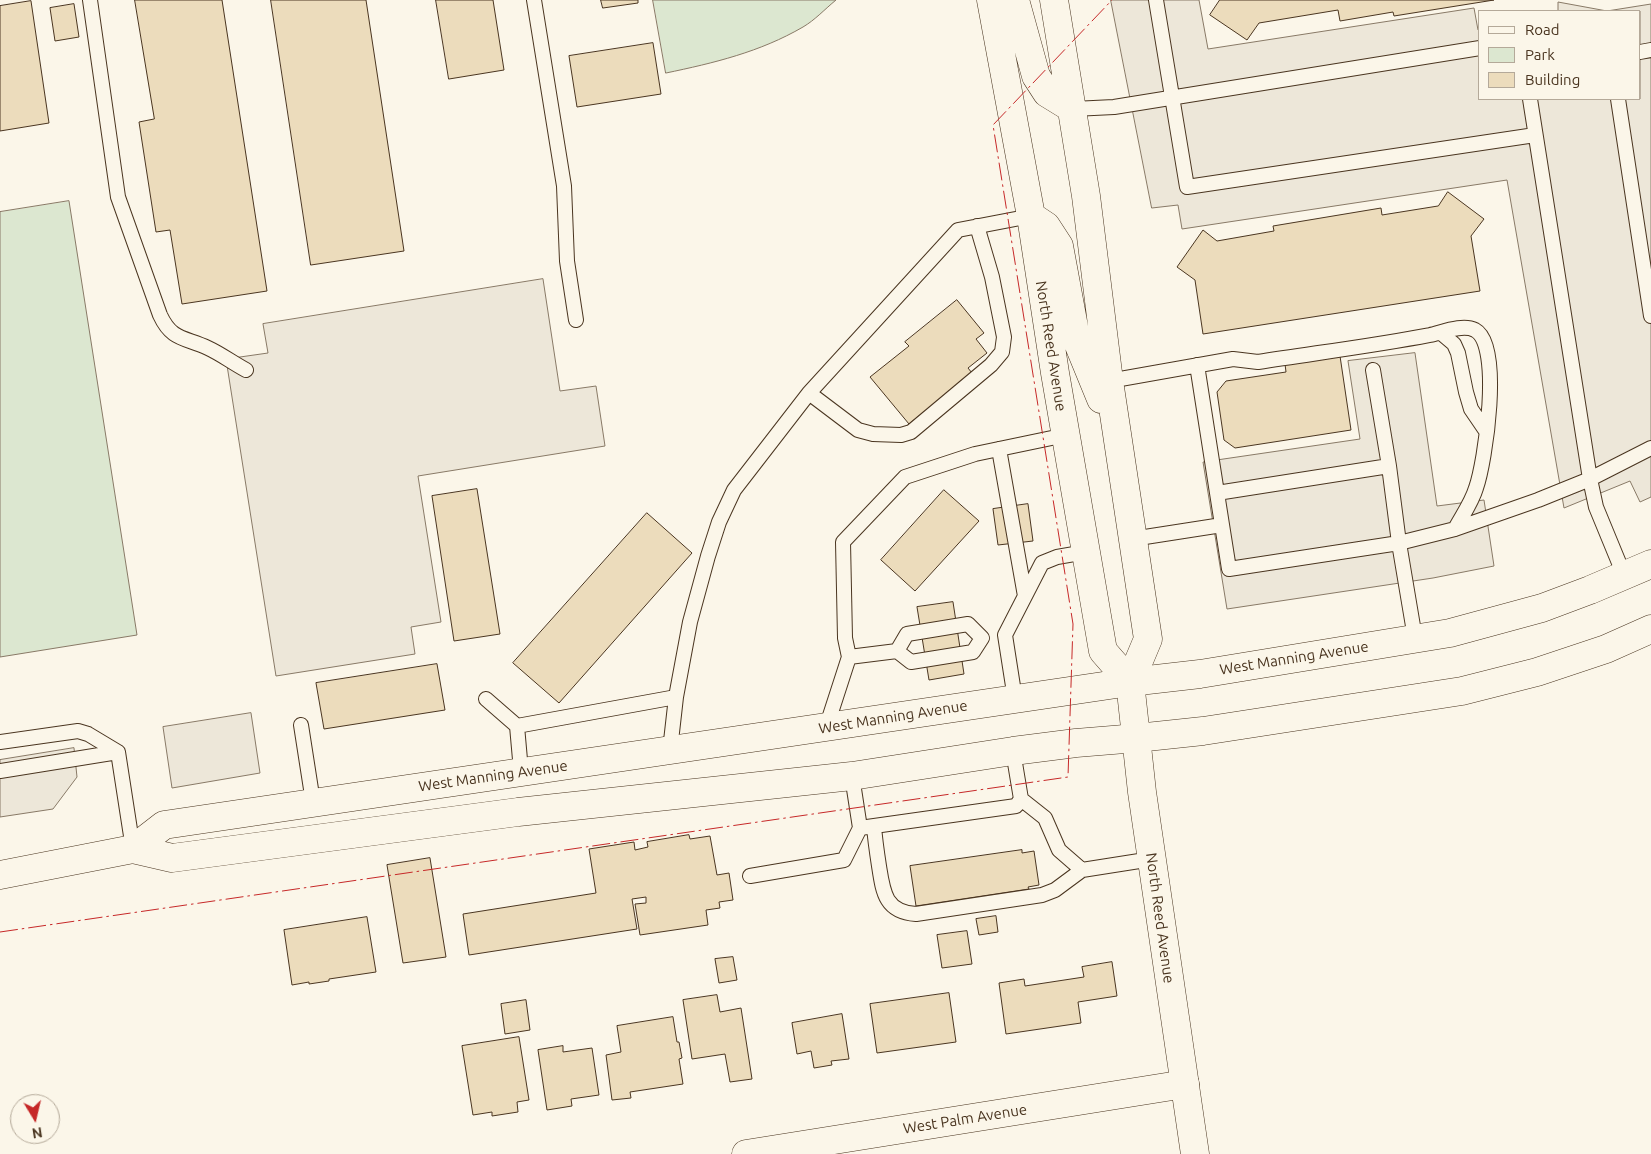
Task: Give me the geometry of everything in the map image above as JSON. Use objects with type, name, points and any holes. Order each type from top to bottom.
[{"type":"main road","name":"North Reed Avenue","points":[[991,0],[1031,216],[1103,651],[1130,682]]},
{"type":"main road","points":[[1016,0],[1036,76],[1047,93],[1073,109]]},
{"type":"main road","name":"North Reed Avenue","points":[[1054,0],[1086,196],[1108,381],[1148,639],[1130,682],[1142,792],[1195,1154]]},
{"type":"main road","points":[[1031,216],[1046,226],[1059,246],[1076,338],[1117,437]]},
{"type":"main road","name":"West Manning Avenue","points":[[134,849],[164,825],[1130,682],[1200,674],[1450,633],[1542,608],[1651,564]]},
{"type":"main road","name":"West Manning Avenue","points":[[0,875],[134,849],[172,858],[518,812],[852,776],[1076,743],[1203,731],[1462,691],[1537,672],[1606,649],[1651,629]]},
{"type":"main road","name":"West Palm Avenue","points":[[746,1154],[1185,1084]]},
{"type":"lane","points":[[90,0],[118,197],[160,315],[165,326],[177,336],[208,348],[246,370]]},
{"type":"lane","points":[[534,0],[564,186],[567,261],[576,320]]},
{"type":"lane","points":[[1156,0],[1187,187],[1535,136]]},
{"type":"lane","points":[[1073,109],[1114,107],[1478,48]]},
{"type":"lane","points":[[1530,100],[1590,480],[1596,507],[1624,575]]},
{"type":"lane","points":[[1618,100],[1651,316]]},
{"type":"lane","points":[[670,750],[676,697],[690,622],[719,522],[734,490],[809,394],[958,230],[1031,216]]},
{"type":"lane","points":[[809,394],[858,430],[873,434],[901,436],[911,432],[992,365],[1002,352],[1004,336],[994,283],[977,226]]},
{"type":"lane","points":[[1108,381],[1233,359],[1258,362],[1464,328],[1475,330],[1481,336],[1488,355],[1490,409],[1485,446],[1476,488],[1455,528]]},
{"type":"lane","points":[[1441,333],[1454,344],[1458,353],[1471,409],[1486,431]]},
{"type":"lane","points":[[1197,365],[1229,569],[1399,543],[1455,528],[1530,503],[1590,480],[1651,448]]},
{"type":"lane","points":[[1373,370],[1415,638]]},
{"type":"lane","points":[[826,728],[849,657],[845,638],[844,542],[905,477],[975,454],[1066,434]]},
{"type":"lane","points":[[999,449],[1025,596]]},
{"type":"lane","points":[[1217,493],[1389,466]]},
{"type":"lane","points":[[1132,540],[1222,525]]},
{"type":"lane","points":[[1015,699],[1005,635],[1042,563],[1057,557],[1086,552]]},
{"type":"lane","points":[[897,651],[907,634],[968,624],[982,638]]},
{"type":"lane","points":[[849,657],[897,651],[911,662],[973,652],[982,638],[1005,635]]},
{"type":"lane","points":[[517,726],[676,697]]},
{"type":"lane","points":[[486,699],[517,726],[521,771]]},
{"type":"lane","points":[[301,724],[313,802]]},
{"type":"lane","points":[[0,742],[78,731],[88,734],[118,752],[134,849]]},
{"type":"lane","points":[[1013,751],[1021,799],[1044,818],[1059,850],[1082,870]]},
{"type":"lane","points":[[0,771],[118,752]]},
{"type":"lane","points":[[852,776],[885,895],[893,906],[908,914],[1042,895],[1055,890],[1082,870],[1152,859]]},
{"type":"lane","points":[[750,876],[844,860],[867,827],[1016,806],[1021,799]]},
{"type":"green space","points":[[653,0],[836,0],[816,18],[787,36],[719,61],[666,73]]},
{"type":"green space","points":[[69,201],[137,635],[0,657],[0,212]]},
{"type":"shaded area","points":[[1111,0],[1199,0],[1208,49],[1474,8],[1478,30],[1478,100],[1641,100],[1641,10],[1613,10],[1651,4],[1651,497],[1640,502],[1630,481],[1564,508],[1507,180],[1182,229],[1178,205],[1152,208]]},
{"type":"shaded area","points":[[1558,2],[1602,10],[1558,10]]},
{"type":"shaded area","points":[[543,279],[560,391],[596,386],[605,446],[418,476],[441,622],[411,627],[415,654],[276,676],[226,359],[268,353],[263,324]]},
{"type":"shaded area","points":[[1415,353],[1437,506],[1484,500],[1494,566],[1433,578],[1227,609],[1203,462],[1360,439],[1348,361]]},
{"type":"shaded area","points":[[251,713],[260,773],[172,788],[163,727]]},
{"type":"shaded area","points":[[74,748],[77,777],[53,809],[0,817],[0,760]]},
{"type":"building","points":[[135,0],[222,0],[267,291],[182,304],[170,230],[156,232],[139,122],[154,119]]},
{"type":"building","points":[[271,0],[366,0],[404,251],[311,265]]},
{"type":"building","points":[[436,0],[493,0],[504,70],[449,79]]},
{"type":"building","points":[[601,0],[638,0],[638,3],[603,8]]},
{"type":"building","points":[[1220,0],[1494,0],[1394,16],[1393,12],[1340,21],[1338,10],[1259,23],[1247,40],[1210,15]]},
{"type":"building","points":[[31,1],[49,123],[0,131],[0,6]]},
{"type":"building","points":[[74,4],[79,37],[55,41],[50,8]]},
{"type":"building","points":[[653,43],[661,94],[577,107],[569,56]]},
{"type":"building","points":[[1448,192],[1484,219],[1471,236],[1480,291],[1203,334],[1195,280],[1177,267],[1203,230],[1217,241],[1274,231],[1273,226],[1381,208],[1382,215],[1438,206]]},
{"type":"building","points":[[957,300],[984,333],[976,339],[987,353],[968,368],[972,373],[909,424],[870,377],[909,346],[905,342]]},
{"type":"building","points":[[1340,356],[1351,430],[1235,448],[1224,440],[1217,392],[1226,381],[1286,372],[1285,364]]},
{"type":"building","points":[[477,489],[500,634],[454,641],[432,496]]},
{"type":"building","points":[[944,490],[979,521],[915,591],[881,560]]},
{"type":"building","points":[[1028,504],[1033,541],[998,545],[993,509]]},
{"type":"building","points":[[647,513],[692,553],[559,703],[513,663]]},
{"type":"building","points":[[953,602],[964,674],[929,680],[917,607]]},
{"type":"building","points":[[437,664],[445,710],[324,729],[316,683]]},
{"type":"building","points":[[689,835],[690,839],[710,836],[717,875],[729,873],[733,900],[719,902],[720,908],[706,910],[708,925],[640,935],[635,904],[646,903],[646,897],[632,899],[637,929],[469,955],[463,914],[596,893],[589,849],[634,842],[635,850],[648,847],[647,842]]},
{"type":"building","points":[[1022,850],[1022,853],[1034,851],[1039,885],[1028,887],[1029,889],[916,906],[910,866]]},
{"type":"building","points":[[430,858],[446,957],[403,963],[387,865]]},
{"type":"building","points":[[996,916],[998,932],[979,935],[976,919]]},
{"type":"building","points":[[367,917],[376,972],[329,979],[329,981],[292,985],[284,930]]},
{"type":"building","points":[[967,931],[972,964],[942,968],[937,935]]},
{"type":"building","points":[[733,957],[737,980],[719,983],[715,959]]},
{"type":"building","points":[[1112,962],[1117,996],[1078,1002],[1081,1023],[1006,1034],[999,983],[1024,979],[1025,986],[1084,977],[1082,967]]},
{"type":"building","points":[[949,993],[956,1042],[877,1053],[870,1004]]},
{"type":"building","points":[[717,995],[720,1012],[741,1008],[752,1079],[730,1082],[725,1054],[692,1059],[683,1000]]},
{"type":"building","points":[[526,1000],[530,1030],[505,1034],[501,1004]]},
{"type":"building","points":[[842,1014],[849,1059],[831,1061],[832,1065],[814,1068],[811,1051],[797,1054],[792,1023]]},
{"type":"building","points":[[673,1017],[682,1058],[679,1059],[683,1084],[630,1092],[631,1098],[612,1100],[606,1055],[621,1052],[617,1026]]},
{"type":"building","points":[[519,1037],[529,1100],[517,1102],[518,1112],[492,1116],[492,1112],[473,1115],[462,1046]]},
{"type":"building","points":[[563,1046],[563,1052],[592,1048],[599,1095],[571,1099],[572,1106],[547,1110],[538,1050]]},
{"type":"power","points":[[0,932],[1068,777],[1073,624],[993,125],[1112,0]]}]
